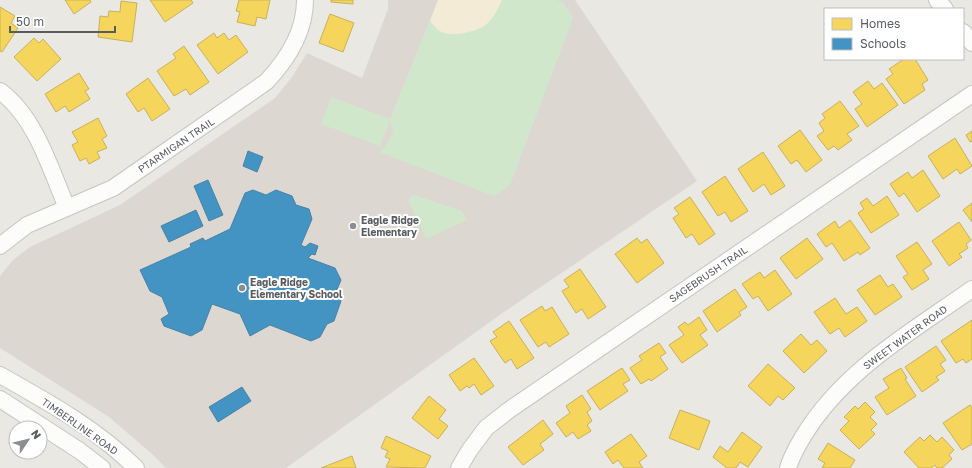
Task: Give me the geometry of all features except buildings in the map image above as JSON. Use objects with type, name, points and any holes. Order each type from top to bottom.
[{"type":"street","name":"PTARMIGAN TRAIL","points":[[0,246],[27,226],[114,188],[266,82],[278,70],[295,43],[301,26],[306,0]]},
{"type":"street","points":[[937,0],[944,8]]},
{"type":"street","points":[[964,33],[972,43]]},
{"type":"street","points":[[0,91],[22,113],[38,139],[67,208]]},
{"type":"street","name":"SAGEBRUSH TRAIL","points":[[460,468],[468,451],[486,428],[509,410],[972,94]]},
{"type":"street","name":"SWEET WATER ROAD","points":[[788,468],[801,441],[815,418],[852,377],[871,360],[972,289]]},
{"type":"street","name":"TIMBERLINE ROAD","points":[[0,375],[57,407],[96,434],[136,468]]},
{"type":"street","name":"TIMBERLINE ROAD","points":[[0,399],[80,451],[102,468]]},
{"type":"shaded area","name":"Eagle Ridge Elementary","points":[[388,0],[575,0],[697,181],[504,312],[286,468],[166,468],[109,417],[0,348],[0,276],[13,260],[30,247],[120,205],[275,98],[292,77],[307,53],[362,78],[388,9]]},
{"type":"green space","points":[[438,0],[555,0],[563,2],[573,18],[510,185],[494,196],[379,152],[385,147],[393,133],[390,120],[380,146],[321,124],[331,97],[390,119]]},
{"type":"green space","points":[[414,195],[462,211],[467,220],[426,239],[408,200]]},
{"type":"sand","points":[[438,0],[502,0],[493,18],[487,24],[479,29],[467,33],[453,34],[440,31],[430,21]]},
{"type":"place","name":"Eagle Ridge Elementary","points":[[353,226]]},
{"type":"place","name":"Eagle Ridge Elementary School","points":[[242,288]]}]
